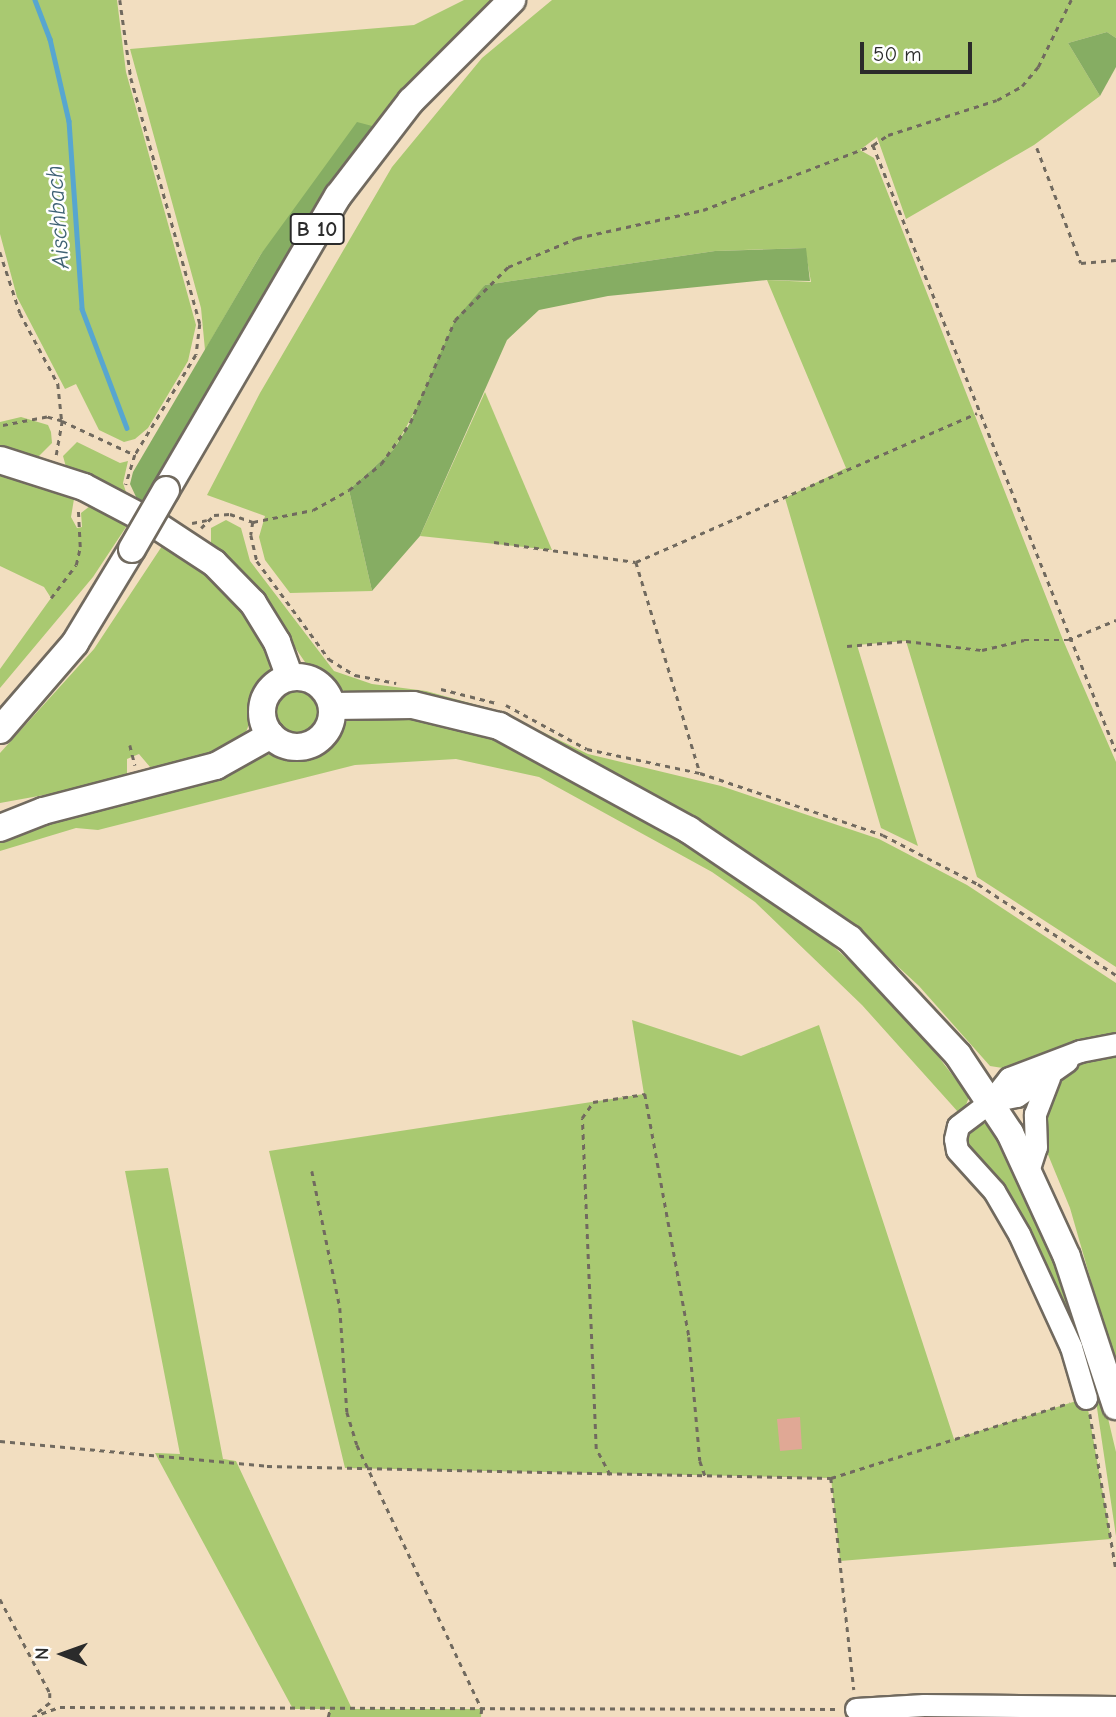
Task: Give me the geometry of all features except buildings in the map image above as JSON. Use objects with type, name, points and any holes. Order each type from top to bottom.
[{"type":"main road","name":"B 10","points":[[0,730],[75,643],[338,196],[411,101],[512,0]]},
{"type":"main road","points":[[0,460],[50,474],[104,497],[189,545],[214,563],[253,603],[277,642],[290,677]]},
{"type":"main road","name":"B 10","points":[[0,714],[108,588]]},
{"type":"main road","points":[[290,677],[317,682],[332,706],[327,732],[313,744],[286,746],[271,735],[262,713],[265,697],[275,684],[290,677]]},
{"type":"main road","points":[[332,706],[413,705],[499,726],[699,836],[850,939],[924,1014],[991,1101],[1029,1168],[1072,1268],[1116,1406]]},
{"type":"main road","points":[[0,828],[43,811],[216,766],[271,735]]},
{"type":"main road","points":[[0,810],[43,811]]},
{"type":"street","points":[[1086,1398],[1071,1348],[1019,1234],[994,1191],[957,1150],[958,1126],[991,1101],[1009,1078],[1080,1051],[1116,1044]]},
{"type":"street","points":[[991,1101],[1017,1096],[1050,1076],[1080,1051]]},
{"type":"street","points":[[1029,1168],[1036,1147],[1035,1114],[1050,1076]]},
{"type":"street","points":[[856,1709],[924,1705],[1116,1707]]},
{"type":"path","points":[[0,426],[47,417],[62,421],[135,455],[184,376],[199,341],[192,294],[131,78],[120,0]]},
{"type":"path","points":[[189,545],[214,515],[230,514],[253,522],[313,510],[349,490],[381,464],[410,423],[455,320],[508,267],[577,238],[703,209],[873,145],[888,135],[966,113],[1022,86],[1038,67],[1071,0]]},
{"type":"path","points":[[873,145],[1068,640],[1116,751]]},
{"type":"path","points":[[1037,148],[1081,263],[1116,260]]},
{"type":"path","points":[[0,252],[20,313],[58,384],[62,421],[50,474]]},
{"type":"path","points":[[494,542],[636,562],[977,413]]},
{"type":"path","points":[[253,522],[251,542],[257,561],[329,659],[355,675],[403,684]]},
{"type":"path","points":[[51,598],[76,565],[79,525]]},
{"type":"path","points":[[636,562],[700,773]]},
{"type":"path","points":[[847,646],[906,641],[982,650],[1024,640],[1068,640],[1116,620]]},
{"type":"path","points":[[435,688],[510,706],[587,749],[700,773],[884,835],[978,884],[1116,975]]},
{"type":"path","points":[[611,1476],[596,1449],[582,1118],[593,1102],[645,1094],[689,1337],[700,1461],[706,1478]]},
{"type":"path","points":[[312,1171],[340,1308],[347,1412],[366,1468],[482,1709],[481,1717]]},
{"type":"path","points":[[0,1441],[267,1466],[611,1476],[831,1478],[1086,1398],[1116,1569]]},
{"type":"path","points":[[33,1716],[60,1707],[856,1709],[831,1478]]},
{"type":"path","points":[[0,1599],[50,1693],[50,1703],[33,1716]]},
{"type":"path","points":[[328,1717],[330,1709]]},
{"type":"green space","points":[[0,0],[117,0],[126,72],[196,325],[188,361],[148,428],[135,439],[124,442],[99,430],[76,384],[65,389],[17,297],[0,234]]},
{"type":"green space","points":[[464,0],[498,0],[441,52],[261,254],[205,350],[201,308],[130,49],[414,25]]},
{"type":"green space","points":[[552,0],[1116,0],[1116,38],[1107,32],[1068,43],[1100,96],[1034,145],[906,219],[877,137],[860,150],[874,158],[1063,640],[1116,762],[1116,967],[977,877],[906,641],[857,645],[918,846],[881,828],[785,498],[846,468],[767,280],[811,282],[805,248],[715,251],[485,285],[394,449],[349,490],[372,591],[290,593],[265,560],[259,537],[265,516],[207,495],[260,393],[392,167],[482,58]]},
{"type":"green space","points":[[1107,32],[1116,38],[1116,67],[1100,96],[1068,43]]},
{"type":"green space","points":[[357,122],[376,127],[293,246],[159,478],[142,502],[137,499],[130,484],[133,472],[261,254]]},
{"type":"green space","points":[[806,248],[810,281],[767,280],[608,296],[539,310],[507,340],[420,536],[372,591],[349,490],[394,449],[410,423],[455,320],[485,285],[715,251]]},
{"type":"green space","points":[[485,392],[552,550],[420,536]]},
{"type":"green space","points":[[21,417],[48,425],[51,432],[52,443],[38,457],[0,452],[0,422]]},
{"type":"green space","points":[[77,442],[120,463],[128,461],[123,483],[129,501],[66,467],[63,456]]},
{"type":"green space","points":[[0,470],[63,489],[74,499],[71,517],[77,528],[82,527],[81,513],[90,506],[100,505],[130,521],[93,577],[0,688],[0,669],[51,598],[44,587],[0,566]]},
{"type":"green space","points":[[226,520],[241,528],[250,561],[334,671],[372,684],[426,691],[499,711],[588,754],[721,786],[879,839],[967,885],[1116,983],[1116,1034],[1067,1044],[1009,1069],[990,1066],[919,986],[868,939],[771,869],[622,780],[410,696],[344,691],[334,686],[307,665],[262,599],[211,546],[211,528]]},
{"type":"green space","points":[[166,540],[191,556],[246,610],[269,656],[270,670],[246,732],[224,749],[156,774],[139,754],[127,759],[127,780],[0,803],[0,753],[94,649]]},
{"type":"green space","points":[[297,685],[316,693],[324,712],[316,731],[297,739],[278,731],[270,712],[278,693]]},
{"type":"green space","points":[[387,714],[478,730],[645,816],[798,914],[903,1010],[969,1097],[966,1105],[959,1113],[862,1005],[755,902],[712,872],[539,777],[456,759],[355,765],[98,830],[76,828],[0,851],[0,835],[243,765],[275,752],[305,755],[322,749],[348,720]]},
{"type":"green space","points":[[632,1020],[741,1056],[819,1025],[954,1439],[1086,1398],[1111,1539],[840,1561],[831,1478],[345,1468],[269,1151],[644,1094]]},
{"type":"green space","points":[[1116,1056],[1116,1368],[1070,1208],[1042,1140],[1044,1100],[1051,1087],[1078,1064]]},
{"type":"green space","points":[[980,1123],[989,1125],[1004,1149],[1070,1293],[1097,1372],[1116,1452],[1116,1536],[1097,1408],[1087,1377],[963,1141],[969,1128]]},
{"type":"green space","points":[[168,1168],[223,1459],[236,1461],[352,1709],[482,1709],[481,1717],[328,1717],[330,1709],[293,1709],[155,1453],[180,1454],[125,1171]]},
{"type":"waterway","name":"Aischbach","points":[[35,0],[50,39],[69,121],[82,309],[127,428]]}]
